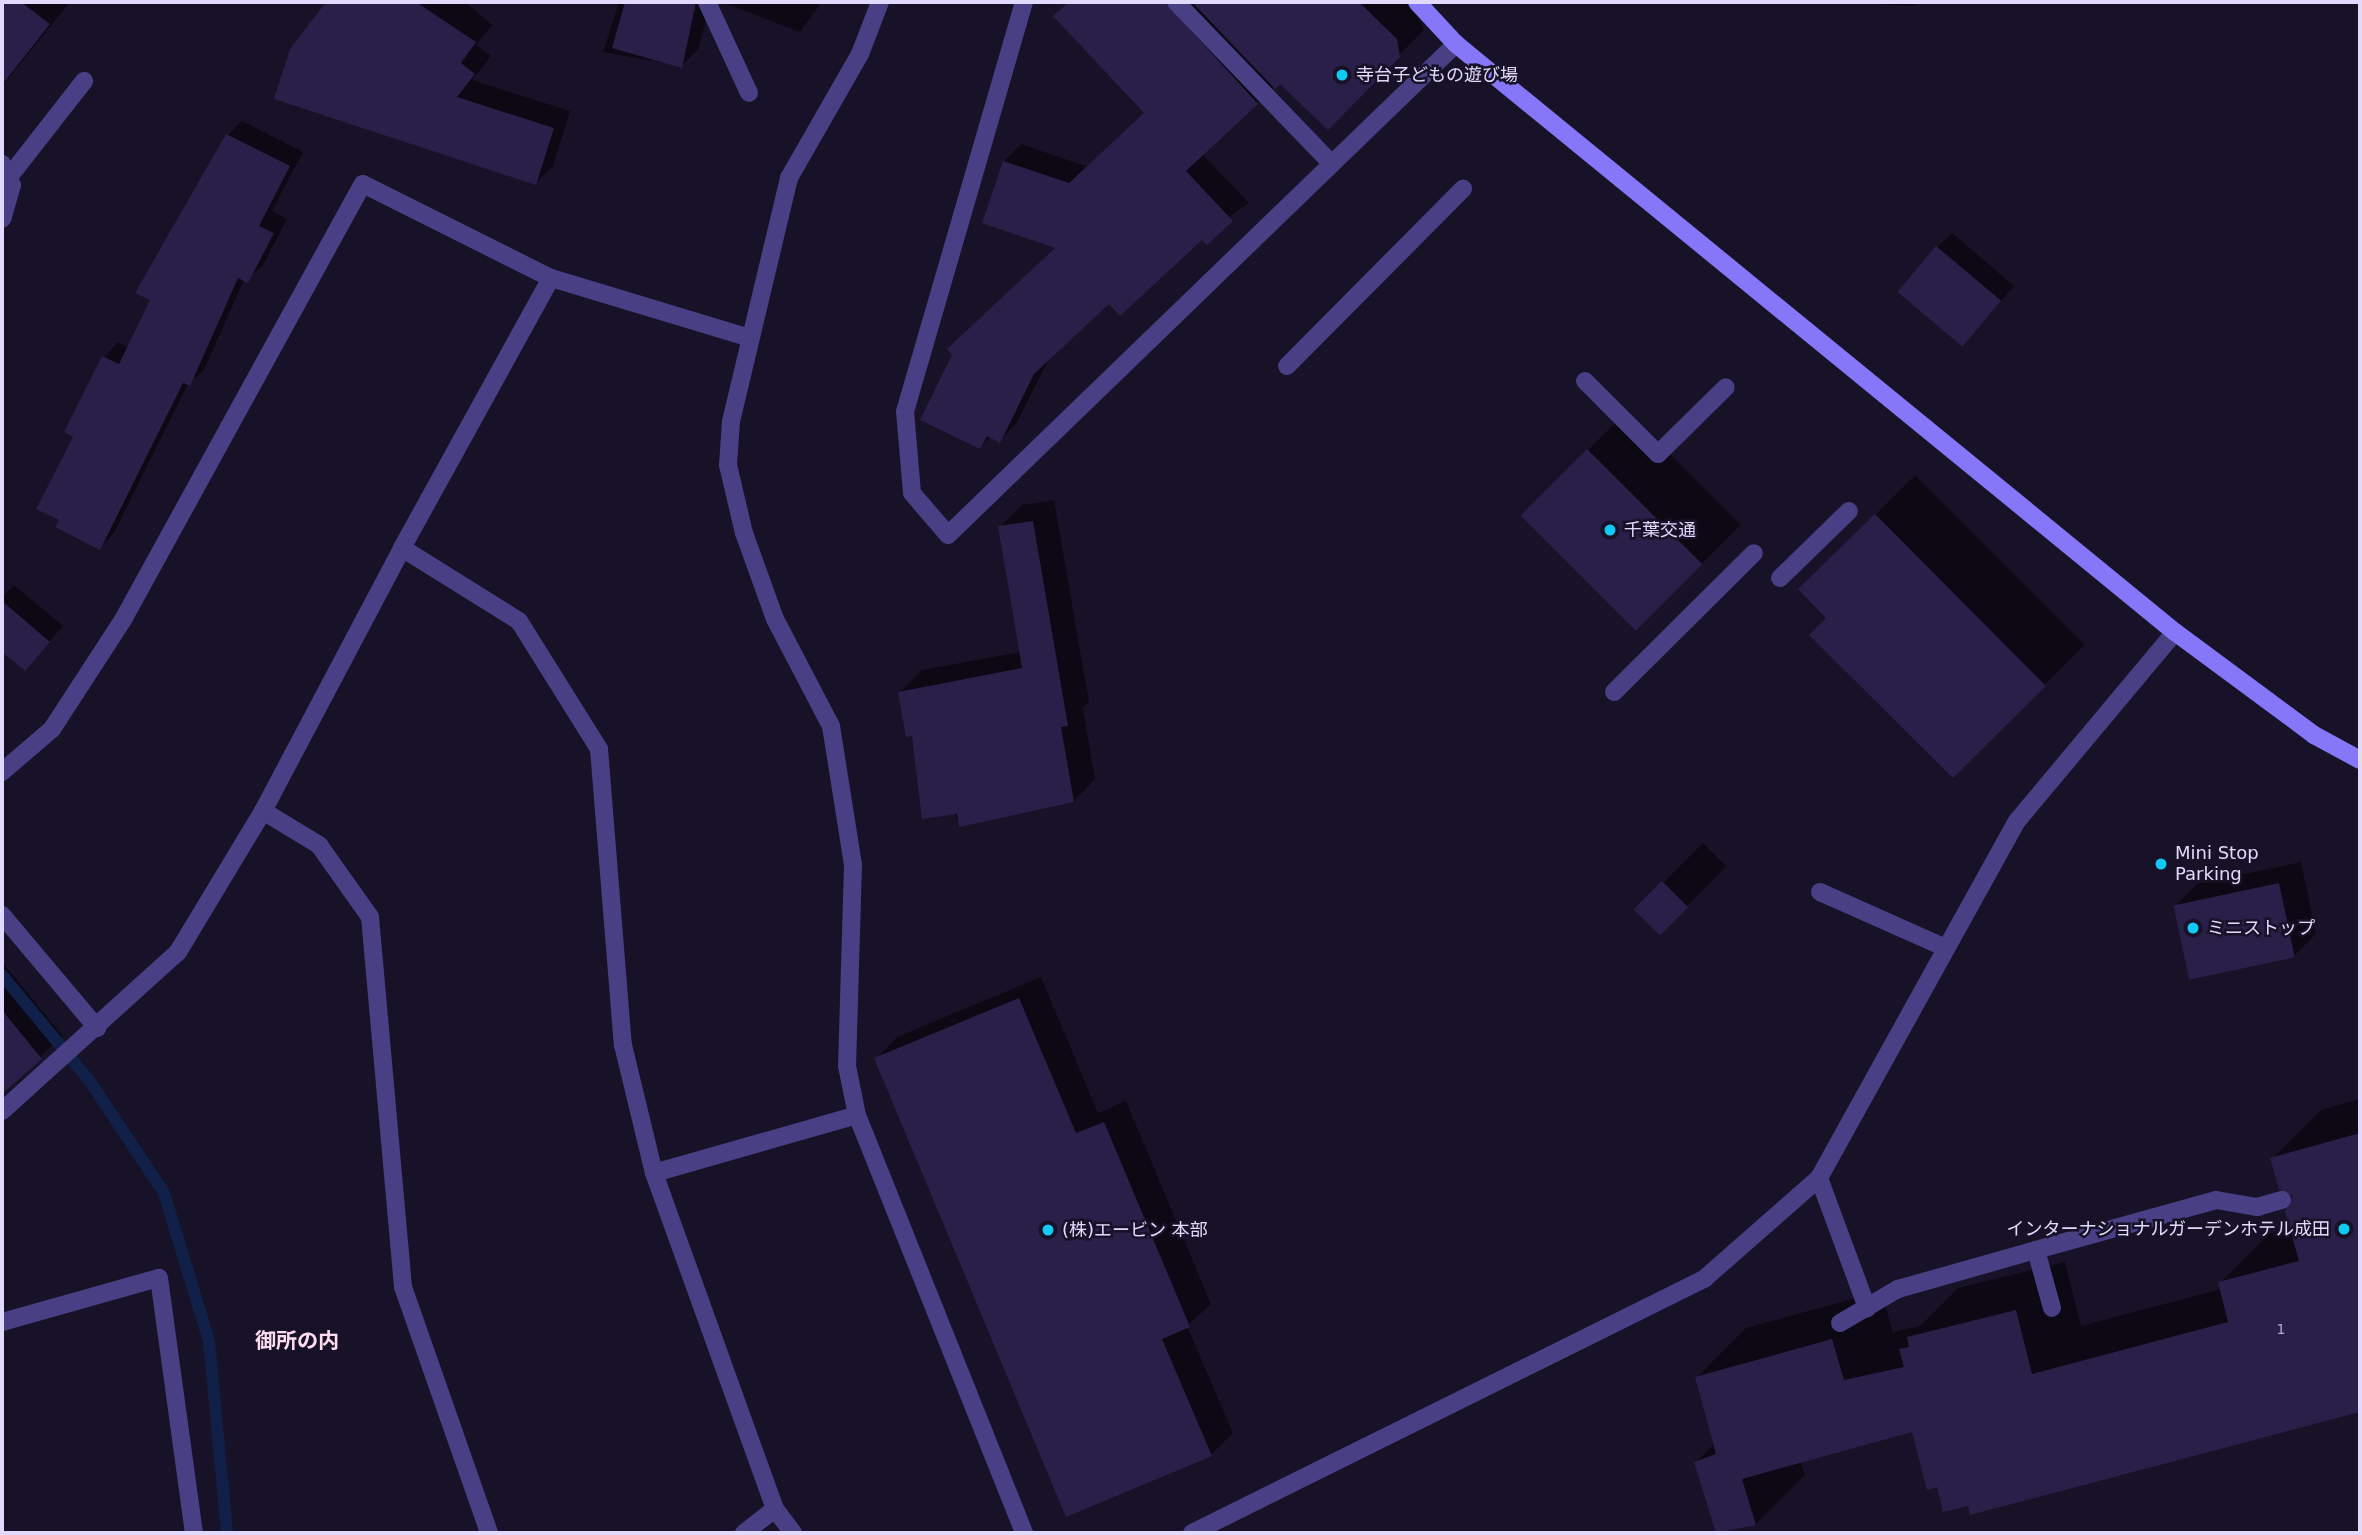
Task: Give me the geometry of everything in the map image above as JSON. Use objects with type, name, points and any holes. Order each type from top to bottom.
[{"type":"street","points":[[706,2],[748,93]]},
{"type":"street","points":[[880,2],[860,54],[789,178],[731,421],[729,465],[744,533],[775,619],[834,738],[853,865],[846,1066],[857,1115],[1024,1533]]},
{"type":"street","points":[[1024,2],[905,411],[912,493],[948,535],[1457,44]]},
{"type":"street","points":[[1176,2],[1332,164]]},
{"type":"street","points":[[1416,2],[1457,44],[2175,632],[2303,727],[2360,760]]},
{"type":"street","points":[[2,219],[9,207],[6,171],[84,81]]},
{"type":"street","points":[[2,772],[52,729],[124,618],[363,184],[551,278],[750,338]]},
{"type":"street","points":[[1287,366],[1463,189]]},
{"type":"street","points":[[2,1111],[92,1033],[178,952],[263,811],[402,548],[551,278]]},
{"type":"street","points":[[1585,381],[1658,454],[1726,387]]},
{"type":"street","points":[[1780,579],[1849,511]]},
{"type":"street","points":[[402,548],[519,621],[599,749],[623,1045],[654,1173],[775,1508],[793,1533]]},
{"type":"street","points":[[1614,692],[1754,553]]},
{"type":"street","points":[[1192,1533],[1704,1279],[1819,1178],[2017,821],[2175,632]]},
{"type":"street","points":[[263,811],[319,845],[370,917],[402,1287],[489,1533]]},
{"type":"street","points":[[1820,892],[1946,948]]},
{"type":"street","points":[[2,915],[92,1033]]},
{"type":"street","points":[[654,1173],[857,1115]]},
{"type":"street","points":[[1819,1178],[1867,1308]]},
{"type":"street","points":[[1840,1323],[1898,1289],[2036,1250],[2216,1200],[2257,1207],[2282,1200]]},
{"type":"street","points":[[2036,1250],[2052,1308]]},
{"type":"street","points":[[2,1322],[159,1278],[194,1533]]},
{"type":"street","points":[[744,1533],[775,1508]]},
{"type":"building","points":[[2,2],[21,2],[50,24],[2,85]]},
{"type":"building","points":[[326,2],[416,2],[476,42],[461,63],[475,74],[457,97],[554,128],[536,185],[274,99],[290,49]]},
{"type":"building","points":[[625,2],[696,2],[682,68],[612,48]]},
{"type":"building","points":[[1069,2],[1165,2],[1258,104],[1186,171],[1233,221],[1207,245],[1202,240],[1120,316],[1109,304],[1034,374],[1000,443],[987,436],[980,449],[920,420],[952,355],[947,349],[1055,248],[982,223],[1003,161],[1069,183],[1144,113],[1053,16]]},
{"type":"building","points":[[1192,2],[1359,2],[1397,39],[1400,57],[1328,130],[1280,84],[1275,89]]},
{"type":"building","points":[[226,134],[290,166],[259,226],[274,233],[248,283],[238,278],[190,386],[183,383],[100,550],[55,527],[59,520],[36,509],[73,437],[64,432],[102,356],[119,364],[150,300],[135,293]]},
{"type":"building","points":[[1936,246],[2001,301],[1963,347],[1897,292]]},
{"type":"building","points":[[1587,449],[1702,564],[1636,631],[1521,515]]},
{"type":"building","points":[[1875,514],[2046,686],[1953,778],[1809,635],[1826,618],[1798,589]]},
{"type":"building","points":[[1033,521],[1068,726],[1061,727],[1074,802],[959,827],[957,814],[922,819],[912,736],[906,737],[898,692],[1022,668],[998,526]]},
{"type":"building","points":[[2,601],[50,642],[25,671],[2,652]]},
{"type":"building","points":[[1662,881],[1688,907],[1660,935],[1634,909]]},
{"type":"building","points":[[2279,883],[2295,957],[2189,980],[2173,905]]},
{"type":"building","name":"(株)エービン 本部","points":[[1019,998],[1076,1133],[1104,1122],[1190,1327],[1162,1339],[1212,1456],[1066,1517],[874,1058]]},
{"type":"building","points":[[2,1010],[42,1059],[2,1094]]},
{"type":"building","name":"インターナショナルガーデンホテル成田","points":[[2360,1133],[2360,1412],[1970,1515],[1968,1506],[1943,1512],[1937,1487],[1927,1490],[1912,1432],[1742,1479],[1756,1525],[1716,1533],[1694,1462],[1716,1454],[1695,1377],[1832,1339],[1844,1380],[1904,1367],[1899,1349],[1909,1347],[1907,1337],[2016,1310],[2032,1374],[2228,1322],[2218,1282],[2299,1261],[2285,1211],[2293,1196],[2279,1189],[2270,1158]]},
{"type":"waterway","points":[[2,975],[89,1080],[164,1193],[209,1341],[227,1533]]},
{"type":"place","name":"寺台子どもの遊び場","points":[[1342,75]]},
{"type":"place","name":"千葉交通","points":[[1610,530]]},
{"type":"place","name":"Mini Stop Parking","points":[[2161,864]]},
{"type":"place","name":"ミニストップ","points":[[2193,928]]},
{"type":"place","name":"インターナショナルガーデンホテル成田","points":[[2344,1229]]},
{"type":"place","name":"(株)エービン 本部","points":[[1048,1230]]},
{"type":"district","name":"御所の内","points":[[297,1341]]}]
